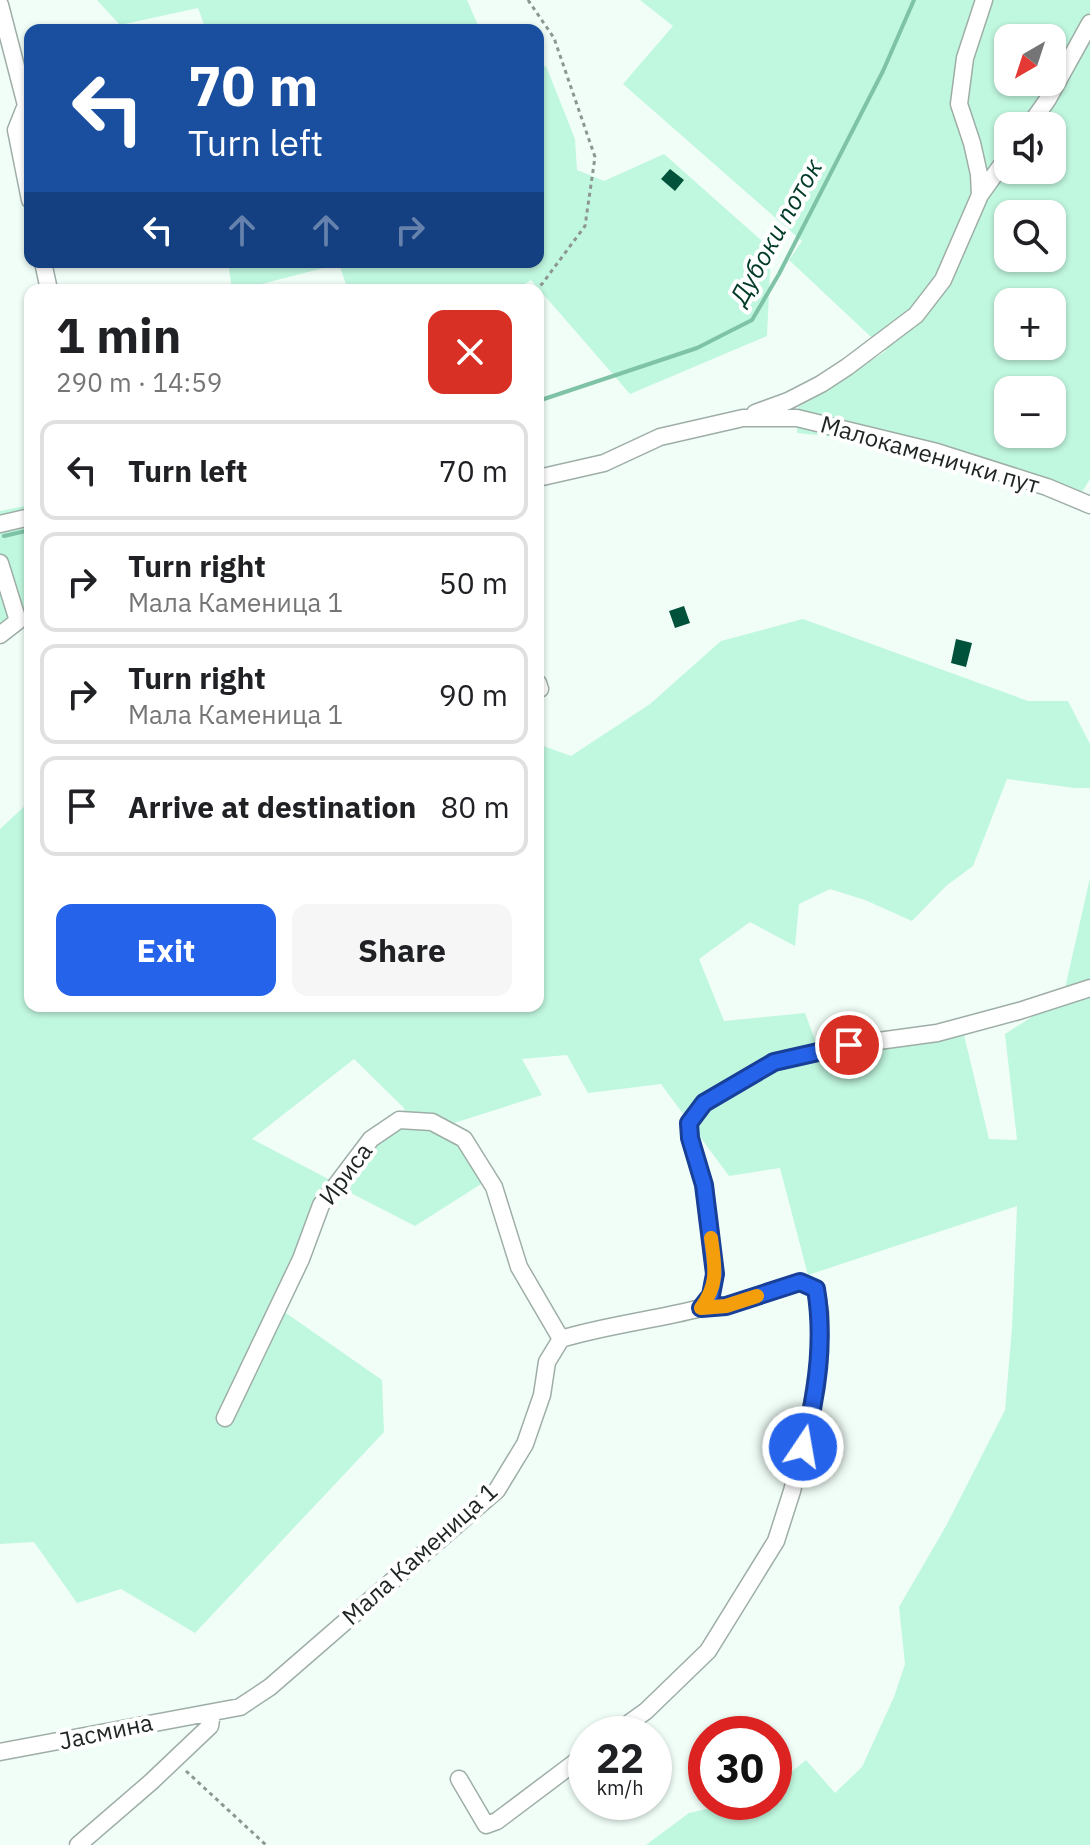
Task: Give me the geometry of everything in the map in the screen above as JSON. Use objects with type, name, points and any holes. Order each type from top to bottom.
[{"type":"street","points":[[980,195],[972,143],[959,104],[965,58],[984,0]]},
{"type":"street","points":[[0,5],[24,97]]},
{"type":"street","points":[[1039,112],[1090,23]]},
{"type":"street","points":[[24,110],[16,130],[24,170]]},
{"type":"street","points":[[743,418],[821,384],[916,315],[943,280],[980,195],[994,176]]},
{"type":"street","name":"Малокаменички пут","points":[[544,477],[604,463],[660,437],[743,418],[797,418],[937,452],[1047,487],[1090,505]]},
{"type":"street","points":[[0,524],[24,518]]},
{"type":"street","points":[[0,563],[18,621],[0,635]]},
{"type":"street","points":[[701,1308],[711,1295],[715,1274],[704,1185],[690,1138],[689,1123],[704,1103],[774,1062],[849,1045],[937,1033],[1090,988]]},
{"type":"street","name":"Ириса","points":[[225,1418],[301,1259],[321,1205],[371,1139],[399,1120],[432,1122],[464,1139],[494,1187],[519,1267],[561,1339]]},
{"type":"street","points":[[561,1339],[593,1329],[726,1306],[800,1282],[816,1289],[820,1313],[819,1361],[809,1424],[776,1541],[708,1651],[639,1716]]},
{"type":"street","name":"Мала Каменица 1","points":[[212,1713],[240,1707],[270,1687],[497,1490],[525,1444],[542,1395],[547,1362],[561,1339]]},
{"type":"street","points":[[78,1845],[210,1726],[212,1713]]},
{"type":"street","name":"Јасмина","points":[[0,1752],[212,1713]]},
{"type":"street","points":[[459,1779],[486,1825],[497,1821],[568,1768]]},
{"type":"path","points":[[528,0],[554,38],[595,157],[585,226],[542,284]]},
{"type":"path","points":[[174,1760],[266,1845]]},
{"type":"green space","points":[[97,0],[467,0],[477,24],[204,24],[198,8],[119,24]]},
{"type":"green space","points":[[640,0],[1090,0],[1090,479],[1074,505],[1027,487],[882,442],[797,433],[798,407],[886,351],[789,260],[802,241],[623,84],[673,26]]},
{"type":"green space","points":[[544,67],[575,139],[577,170],[604,181],[664,154],[771,249],[767,336],[630,394],[544,295],[544,284],[534,284],[531,280],[525,284],[346,284],[340,268],[544,268]]},
{"type":"green space","points":[[229,268],[324,268],[262,284],[231,284]]},
{"type":"green space","points":[[24,506],[24,623],[0,626],[0,511]]},
{"type":"green space","points":[[803,619],[1028,701],[1068,701],[1090,744],[1090,788],[1007,779],[973,866],[946,886],[912,921],[865,900],[830,889],[799,904],[795,946],[750,922],[699,959],[724,1021],[805,1013],[821,1056],[964,1035],[989,1139],[1017,1140],[1005,1034],[1063,997],[1090,878],[1090,1845],[646,1845],[688,1814],[688,1820],[792,1820],[792,1771],[806,1760],[835,1793],[862,1767],[894,1697],[905,1664],[899,1607],[946,1526],[1005,1410],[1017,1206],[808,1275],[780,1168],[729,1176],[661,1084],[588,1093],[567,1055],[522,1059],[542,1095],[451,1124],[489,1179],[415,1226],[341,1188],[405,1109],[354,1059],[252,1139],[332,1181],[273,1304],[382,1380],[384,1432],[195,1633],[121,1589],[77,1603],[34,1542],[0,1544],[0,829],[24,807],[24,1012],[544,1012],[544,746],[571,756],[650,704],[721,641]]},
{"type":"building","points":[[670,169],[684,180],[675,191],[661,179]]},
{"type":"building","points":[[684,606],[690,623],[675,628],[669,611]]},
{"type":"building","points":[[956,639],[972,643],[966,667],[951,663]]},
{"type":"waterway","name":"Дубоки поток","points":[[544,399],[697,348],[752,320],[779,274],[883,71],[914,0]]},
{"type":"waterway","name":"Дубоки поток","points":[[4,536],[24,531]]},
{"type":"slow traffic","points":[[711,1238],[715,1274],[711,1295],[701,1308],[726,1306],[757,1296]]},
{"type":"route","points":[[803,1447],[819,1361],[820,1313],[816,1289],[800,1282],[726,1306],[701,1308],[711,1295],[715,1274],[704,1185],[690,1138],[689,1123],[704,1103],[774,1062],[849,1045]]}]
